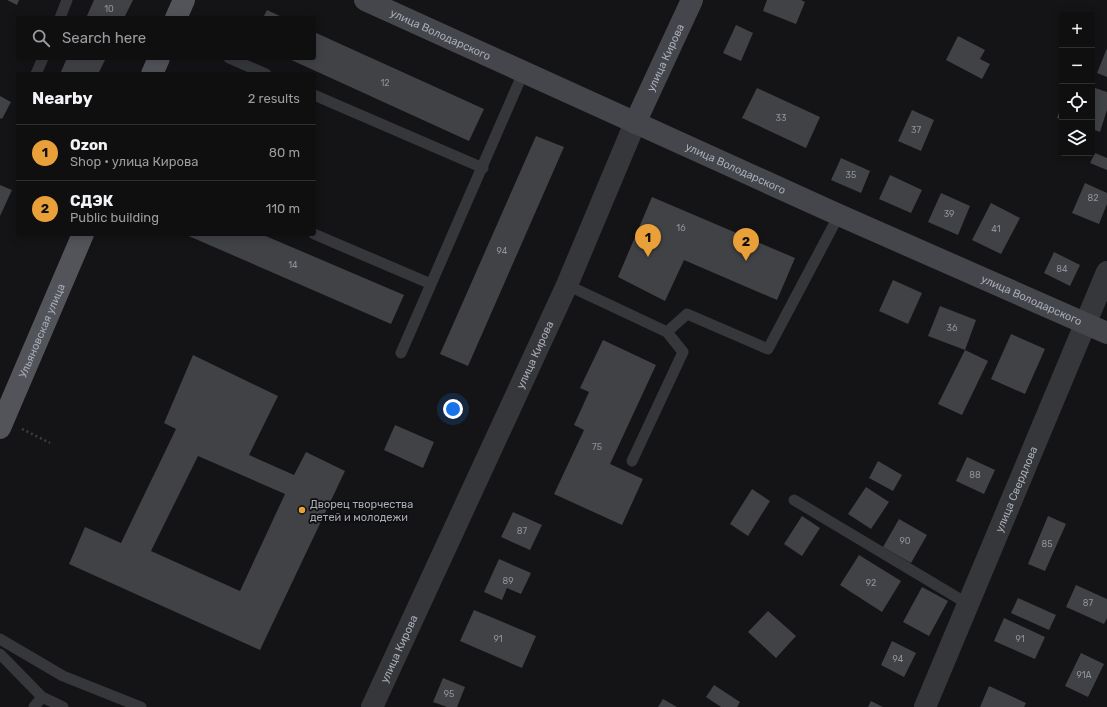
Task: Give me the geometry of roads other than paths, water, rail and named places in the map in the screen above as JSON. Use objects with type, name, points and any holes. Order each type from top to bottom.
[{"type":"main road","points":[[177,16],[184,0]]},
{"type":"main road","name":"улица Володарского","points":[[365,0],[839,215],[1107,333]]},
{"type":"main road","name":"улица Кирова","points":[[635,123],[692,0]]},
{"type":"main road","points":[[153,72],[158,60]]},
{"type":"main road","name":"Ульяновская улица","points":[[1,422],[83,236]]},
{"type":"street","name":"улица Кирова","points":[[372,707],[567,285],[635,123]]},
{"type":"street","name":"улица Свердлова","points":[[925,707],[1107,272]]},
{"type":"lane","points":[[61,16],[67,0]]},
{"type":"lane","points":[[37,72],[41,60]]},
{"type":"lane","points":[[234,60],[261,72]]},
{"type":"lane","points":[[401,353],[483,168],[523,72]]},
{"type":"lane","points":[[316,96],[483,168]]},
{"type":"lane","points":[[668,332],[687,314],[768,348],[839,215]]},
{"type":"lane","points":[[316,235],[431,284]]},
{"type":"lane","points":[[567,285],[668,332],[683,352],[632,461]]},
{"type":"lane","points":[[794,500],[968,604]]},
{"type":"lane","points":[[0,639],[63,676],[141,707]]},
{"type":"lane","points":[[0,654],[42,697],[63,707]]},
{"type":"lane","points":[[34,707],[42,697]]},
{"type":"place","name":"Ozon","points":[[648,257]]},
{"type":"place","name":"СДЭК","points":[[746,261]]},
{"type":"place","name":"Дворец творчества детей и молодежи","points":[[302,510]]}]
